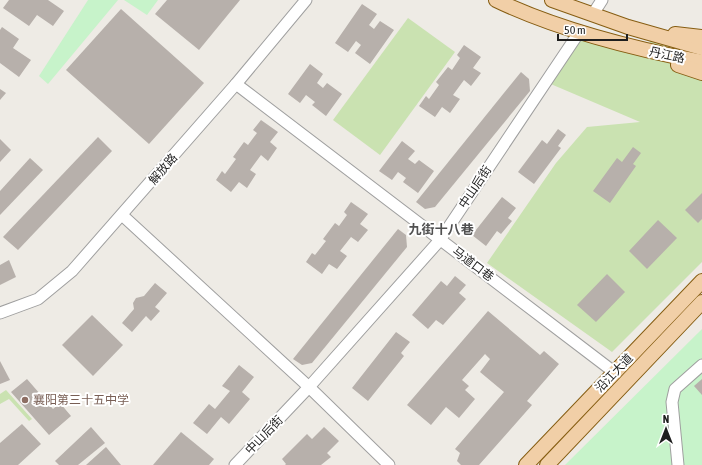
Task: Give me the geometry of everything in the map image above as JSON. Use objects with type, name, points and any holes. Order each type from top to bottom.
[{"type":"main road","name":"丹江路","points":[[496,0],[512,8],[580,31],[654,53],[702,62]]},
{"type":"main road","name":"丹江路","points":[[552,0],[702,48]]},
{"type":"main road","points":[[645,31],[702,37]]},
{"type":"main road","points":[[654,53],[684,68],[702,73]]},
{"type":"main road","name":"沿江大道","points":[[526,465],[702,281]]},
{"type":"main road","name":"沿江大道","points":[[547,465],[702,302]]},
{"type":"street","name":"解放路","points":[[0,313],[38,299],[72,271],[236,84],[306,0]]},
{"type":"street","points":[[593,14],[602,0]]},
{"type":"street","name":"中山后街","points":[[235,465],[309,387],[440,240],[580,31]]},
{"type":"street","name":"马道口巷","points":[[236,84],[614,372]]},
{"type":"street","points":[[122,215],[309,387],[389,465]]},
{"type":"street","points":[[678,465],[672,402],[675,389],[702,365]]},
{"type":"green space","points":[[88,0],[118,0],[48,84],[39,76]]},
{"type":"green space","points":[[124,0],[158,0],[147,15]]},
{"type":"green space","points":[[408,18],[455,52],[380,155],[333,120]]},
{"type":"green space","points":[[580,31],[654,52],[645,31],[702,37],[702,262],[612,352],[487,263],[556,163],[587,127],[640,122],[546,82]]},
{"type":"green space","points":[[702,329],[702,465],[565,465]]},
{"type":"green space","points":[[6,390],[32,419],[29,421],[9,399],[0,404],[0,394]]},
{"type":"building","points":[[9,0],[48,0],[64,11],[53,26],[37,15],[29,26],[3,8]]},
{"type":"building","points":[[167,0],[240,0],[199,50],[155,14]]},
{"type":"building","points":[[362,4],[377,14],[369,25],[374,29],[380,21],[394,30],[370,64],[355,53],[361,45],[356,41],[348,52],[335,43]]},
{"type":"building","points":[[121,9],[204,83],[149,144],[66,70]]},
{"type":"building","points":[[2,27],[19,39],[13,48],[31,60],[19,77],[0,63],[0,30]]},
{"type":"building","points":[[464,45],[481,57],[473,68],[481,73],[471,86],[464,80],[453,95],[460,99],[450,113],[442,107],[435,117],[419,106],[426,96],[429,99],[439,85],[436,82],[448,67],[452,70],[460,58],[457,55]]},
{"type":"building","points":[[310,64],[323,74],[317,83],[323,88],[327,83],[342,94],[326,116],[312,105],[315,102],[306,95],[300,103],[288,94]]},
{"type":"building","points":[[521,72],[529,79],[530,91],[435,207],[425,209],[416,202]]},
{"type":"building","points":[[0,89],[6,93],[0,100]]},
{"type":"building","points":[[261,120],[278,132],[270,142],[277,148],[268,161],[261,155],[250,170],[256,174],[247,188],[239,182],[231,192],[216,180],[222,171],[225,174],[236,159],[233,157],[244,142],[248,145],[257,133],[253,130]]},
{"type":"building","points":[[558,129],[566,135],[558,146],[561,148],[534,184],[518,172],[542,140],[547,144]]},
{"type":"building","points":[[98,137],[112,151],[18,250],[3,237]]},
{"type":"building","points":[[0,139],[11,150],[0,162]]},
{"type":"building","points":[[402,141],[415,151],[408,159],[415,164],[419,160],[434,171],[418,193],[403,182],[406,178],[398,172],[392,180],[379,171]]},
{"type":"building","points":[[633,147],[641,153],[633,164],[636,166],[610,203],[593,191],[617,158],[622,162]]},
{"type":"building","points":[[30,158],[43,170],[0,215],[0,191]]},
{"type":"building","points":[[702,193],[702,219],[698,223],[685,210]]},
{"type":"building","points":[[502,197],[516,208],[508,218],[512,221],[501,234],[497,231],[486,246],[472,235]]},
{"type":"building","points":[[351,202],[368,214],[360,224],[368,230],[358,242],[351,237],[340,251],[347,256],[337,269],[329,264],[322,274],[306,262],[312,253],[315,255],[326,241],[323,239],[335,223],[339,226],[347,215],[344,212]]},
{"type":"building","points":[[658,220],[677,238],[647,269],[629,251]]},
{"type":"building","points":[[398,229],[406,235],[407,247],[312,363],[302,365],[293,359]]},
{"type":"building","points":[[9,260],[16,277],[0,285],[0,265]]},
{"type":"building","points":[[607,274],[625,292],[596,322],[577,305]]},
{"type":"building","points":[[455,276],[466,285],[459,293],[466,299],[443,325],[436,320],[428,329],[412,315],[441,281],[447,286]]},
{"type":"building","points":[[155,283],[167,293],[155,307],[160,311],[151,321],[146,316],[132,332],[122,323],[134,309],[133,303],[136,298],[144,296]]},
{"type":"building","points":[[488,311],[540,355],[544,351],[559,364],[527,401],[532,405],[479,465],[461,465],[457,461],[460,453],[455,449],[504,392],[480,372],[490,359],[485,354],[462,380],[469,386],[465,390],[475,399],[459,418],[446,407],[431,425],[407,405]]},
{"type":"building","points":[[92,315],[123,345],[93,376],[62,345]]},
{"type":"building","points":[[396,332],[410,342],[401,353],[404,356],[368,401],[352,388]]},
{"type":"building","points":[[0,361],[10,380],[0,384]]},
{"type":"building","points":[[239,365],[254,377],[242,392],[250,399],[229,424],[221,417],[207,434],[193,423],[209,404],[215,409],[230,391],[222,386]]},
{"type":"building","points":[[27,379],[53,409],[60,403],[71,416],[49,435],[11,392]]},
{"type":"building","points":[[702,379],[702,395],[694,386]]},
{"type":"building","points":[[22,424],[41,444],[18,465],[0,465],[0,443]]},
{"type":"building","points":[[91,427],[105,443],[78,465],[59,465],[55,461]]},
{"type":"building","points":[[324,427],[339,441],[327,453],[331,457],[321,465],[285,465],[286,464],[282,459],[307,434],[312,439]]},
{"type":"building","points":[[181,432],[214,459],[209,465],[153,465]]},
{"type":"building","points":[[106,447],[121,465],[86,465]]},
{"type":"place","name":"襄阳第三十五中学","points":[[25,400]]},
{"type":"district","name":"九街十八巷","points":[[441,229]]}]
